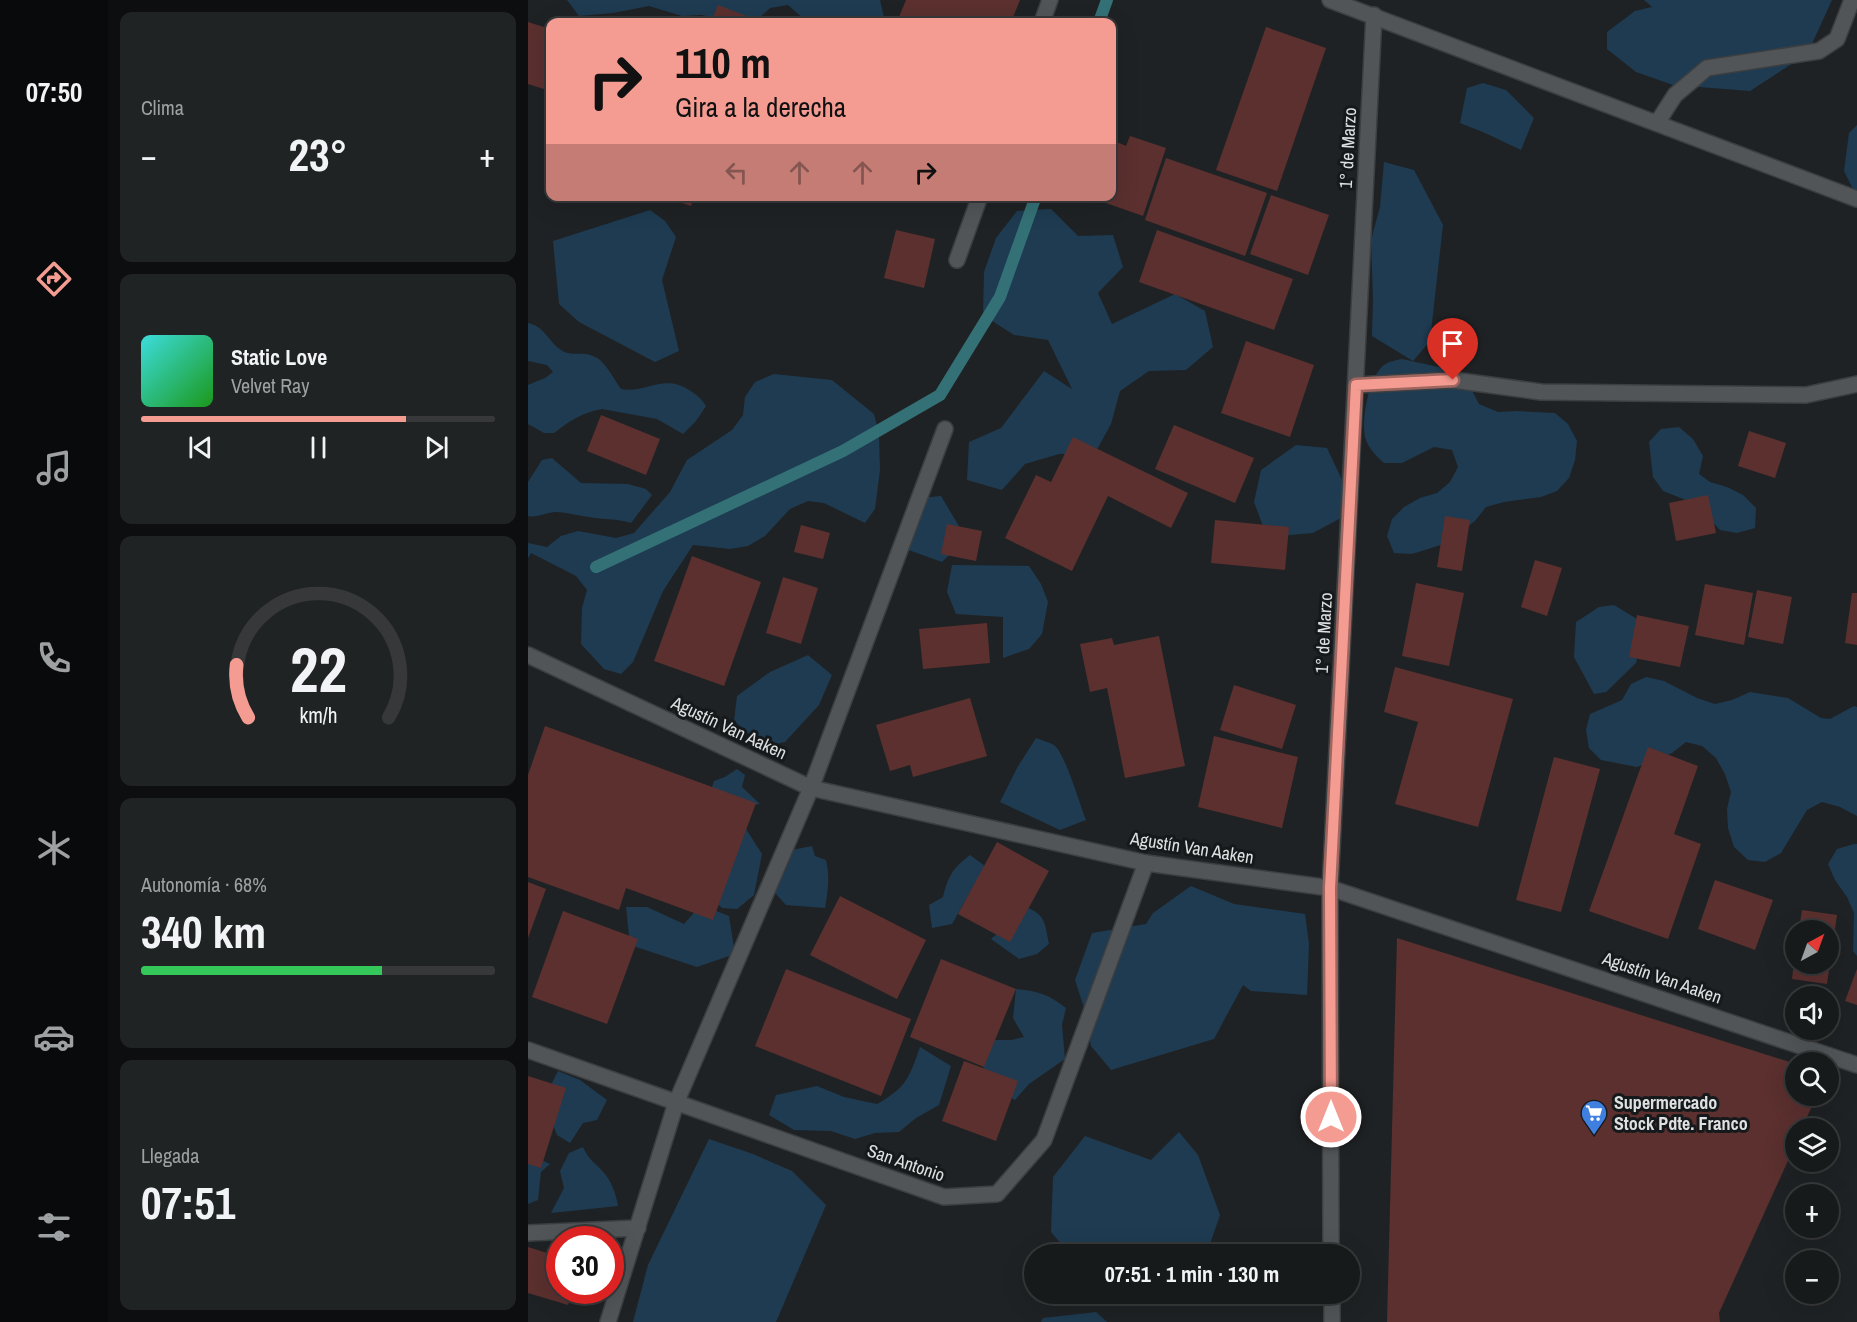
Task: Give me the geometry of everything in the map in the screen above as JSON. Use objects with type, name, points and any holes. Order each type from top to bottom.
[{"type":"street","points":[[1043,18],[1050,0]]},
{"type":"street","points":[[1330,0],[1857,200]]},
{"type":"street","points":[[1657,123],[1674,95],[1707,68],[1819,51],[1838,39],[1852,0]]},
{"type":"street","name":"1° de Marzo","points":[[1331,1244],[1330,888],[1374,15]]},
{"type":"street","points":[[957,260],[978,201]]},
{"type":"street","points":[[1356,385],[1453,380],[1541,392],[1806,395],[1857,384]]},
{"type":"street","points":[[608,1322],[676,1103],[811,788],[945,429]]},
{"type":"street","name":"Agustín Van Aaken","points":[[528,655],[811,788],[1146,863],[1330,888],[1857,1065]]},
{"type":"street","name":"San Antonio","points":[[528,1050],[944,1197],[997,1194],[1044,1140],[1146,863]]},
{"type":"street","points":[[528,1233],[638,1228]]},
{"type":"street","points":[[1332,1304],[1332,1322]]},
{"type":"shaded area","points":[[567,0],[880,0],[884,18],[803,18],[788,5],[770,8],[759,18],[682,16],[649,6],[613,13],[579,16]]},
{"type":"shaded area","points":[[1644,0],[1832,0],[1811,46],[1799,59],[1750,91],[1673,85],[1636,72],[1607,49],[1607,32],[1635,11],[1652,7]]},
{"type":"shaded area","points":[[1483,83],[1506,90],[1534,118],[1521,150],[1460,123],[1467,88]]},
{"type":"shaded area","points":[[1857,125],[1857,197],[1844,171],[1849,133]]},
{"type":"shaded area","points":[[1384,162],[1414,170],[1443,225],[1430,341],[1413,361],[1372,336],[1371,240],[1380,207]]},
{"type":"shaded area","points":[[1051,209],[1078,236],[1113,235],[1123,267],[1098,293],[1112,324],[1175,294],[1205,311],[1213,347],[1186,370],[1149,371],[1120,391],[1111,424],[1095,453],[1059,454],[1025,464],[1002,490],[967,480],[969,442],[1001,428],[1044,371],[1072,389],[1048,340],[1014,335],[983,315],[984,272],[996,238],[1017,211]]},
{"type":"shaded area","points":[[650,210],[665,221],[676,237],[662,280],[679,351],[655,362],[579,322],[559,304],[553,241]]},
{"type":"shaded area","points":[[528,323],[542,330],[565,352],[597,358],[605,365],[621,389],[630,390],[671,383],[692,392],[706,406],[683,434],[657,419],[602,409],[576,418],[554,433],[544,433],[528,424],[528,385],[553,372],[547,365],[528,361]]},
{"type":"shaded area","points":[[1402,359],[1457,371],[1469,385],[1479,404],[1498,412],[1555,413],[1568,424],[1577,441],[1575,460],[1569,478],[1557,491],[1541,497],[1486,507],[1475,521],[1447,543],[1412,554],[1394,553],[1387,536],[1392,519],[1404,507],[1420,498],[1437,493],[1450,482],[1458,467],[1452,450],[1434,447],[1402,463],[1384,463],[1368,445],[1364,420],[1370,388],[1384,365]]},
{"type":"shaded area","points":[[774,374],[832,380],[874,414],[879,434],[880,470],[875,509],[865,523],[824,503],[808,501],[790,509],[765,536],[748,546],[730,549],[693,545],[663,591],[633,662],[621,674],[604,669],[581,644],[582,608],[587,590],[576,576],[531,553],[528,558],[528,543],[547,547],[561,536],[578,531],[616,538],[634,533],[670,492],[687,460],[732,430],[743,415],[745,397],[755,382]]},
{"type":"shaded area","points":[[1679,427],[1693,439],[1703,456],[1699,474],[1710,482],[1743,495],[1756,508],[1755,528],[1737,533],[1720,530],[1696,504],[1663,491],[1653,477],[1649,442],[1661,429]]},
{"type":"shaded area","points":[[1296,445],[1327,448],[1350,497],[1341,518],[1313,533],[1267,537],[1254,502],[1261,470]]},
{"type":"shaded area","points":[[552,458],[581,483],[628,484],[646,489],[652,495],[631,523],[560,512],[528,516],[528,482],[542,460]]},
{"type":"shaded area","points":[[941,496],[966,538],[942,562],[900,547],[909,499]]},
{"type":"shaded area","points":[[952,565],[1029,566],[1041,584],[1048,602],[1042,634],[1029,649],[1003,658],[1003,617],[956,614],[947,592]]},
{"type":"shaded area","points":[[1614,605],[1655,630],[1639,650],[1636,663],[1606,692],[1594,694],[1574,657],[1576,622],[1599,607]]},
{"type":"shaded area","points":[[808,655],[832,675],[819,705],[785,742],[764,747],[734,721],[737,696],[770,672]]},
{"type":"shaded area","points":[[1646,677],[1664,681],[1697,698],[1715,704],[1750,692],[1788,698],[1821,718],[1830,719],[1854,706],[1857,707],[1857,816],[1840,807],[1822,802],[1807,810],[1781,853],[1765,862],[1748,860],[1734,847],[1728,828],[1727,809],[1731,792],[1725,774],[1716,758],[1702,746],[1686,742],[1672,753],[1637,767],[1601,760],[1589,748],[1586,730],[1590,714],[1622,700],[1631,684]]},
{"type":"shaded area","points":[[1036,738],[1054,745],[1063,758],[1086,820],[1060,830],[1000,802],[1017,768]]},
{"type":"shaded area","points":[[737,769],[745,775],[742,787],[760,804],[730,808],[707,802],[714,781]]},
{"type":"shaded area","points":[[746,829],[762,854],[754,895],[737,909],[722,908],[701,888]]},
{"type":"shaded area","points":[[1857,844],[1857,956],[1853,951],[1854,913],[1828,864],[1837,849]]},
{"type":"shaded area","points":[[812,846],[815,856],[826,860],[828,884],[825,908],[786,905],[774,892],[787,867],[792,850]]},
{"type":"shaded area","points":[[970,855],[985,866],[952,924],[932,928],[929,905],[943,897],[952,873]]},
{"type":"shaded area","points":[[1191,886],[1234,904],[1305,914],[1309,944],[1307,995],[1251,991],[1243,985],[1214,1039],[1111,1070],[1091,1046],[1085,1011],[1075,980],[1092,933],[1146,924],[1153,913]]},
{"type":"shaded area","points":[[1019,904],[1039,914],[1042,918],[1049,944],[1037,954],[1019,959],[991,939],[1007,925]]},
{"type":"shaded area","points":[[701,905],[729,916],[735,954],[697,967],[630,945],[626,907],[647,907],[684,924]]},
{"type":"shaded area","points":[[1016,989],[1042,994],[1066,1008],[1062,1025],[1065,1059],[1029,1084],[1015,1100],[995,1089],[978,1057],[989,1040],[1011,1040],[1024,1037],[1013,1018]]},
{"type":"shaded area","points":[[920,1047],[951,1066],[939,1105],[916,1118],[899,1132],[875,1133],[855,1139],[831,1131],[794,1130],[769,1115],[776,1095],[817,1086],[844,1097],[877,1104],[906,1081]]},
{"type":"shaded area","points":[[558,1071],[580,1080],[607,1100],[597,1120],[583,1123],[570,1143],[557,1135],[552,1122],[549,1089]]},
{"type":"shaded area","points":[[1179,1132],[1198,1155],[1220,1215],[1210,1244],[1061,1244],[1051,1232],[1053,1177],[1085,1136],[1151,1160]]},
{"type":"shaded area","points":[[709,1139],[753,1154],[792,1171],[826,1205],[776,1322],[633,1322],[648,1265]]},
{"type":"shaded area","points":[[583,1147],[610,1181],[618,1206],[551,1213],[564,1188],[560,1171],[569,1153]]},
{"type":"shaded area","points":[[528,1154],[550,1164],[541,1172],[538,1200],[528,1204]]},
{"type":"shaded area","points":[[1096,1312],[1107,1322],[1041,1322],[1043,1318]]},
{"type":"building","points":[[906,0],[1020,0],[1013,18],[899,18]]},
{"type":"building","points":[[718,5],[752,18],[713,18]]},
{"type":"building","points":[[528,22],[546,28],[546,90],[528,84]]},
{"type":"building","points":[[1266,27],[1326,48],[1277,191],[1216,170]]},
{"type":"building","points":[[1130,136],[1166,148],[1143,216],[1100,201],[1116,201],[1116,142],[1126,146]]},
{"type":"building","points":[[1166,158],[1267,193],[1245,256],[1145,220]]},
{"type":"building","points":[[1271,195],[1329,215],[1308,275],[1250,254]]},
{"type":"building","points":[[676,201],[692,201],[691,206]]},
{"type":"building","points":[[896,230],[935,239],[924,288],[884,278]]},
{"type":"building","points":[[1157,230],[1293,279],[1274,330],[1139,282]]},
{"type":"building","points":[[1246,341],[1314,365],[1290,437],[1221,413]]},
{"type":"building","points":[[601,415],[660,439],[646,475],[587,451]]},
{"type":"building","points":[[1174,425],[1254,458],[1235,503],[1155,469]]},
{"type":"building","points":[[1749,431],[1786,443],[1775,478],[1738,466]]},
{"type":"building","points":[[1073,437],[1188,493],[1171,528],[1108,496],[1072,571],[1005,538],[1036,475],[1051,482]]},
{"type":"building","points":[[1708,495],[1716,533],[1676,541],[1669,503]]},
{"type":"building","points":[[1445,516],[1470,520],[1462,571],[1437,567]]},
{"type":"building","points":[[1215,520],[1289,527],[1285,570],[1211,563]]},
{"type":"building","points":[[947,524],[982,531],[976,561],[941,554]]},
{"type":"building","points":[[801,525],[830,533],[823,559],[794,552]]},
{"type":"building","points":[[692,556],[761,582],[724,686],[654,661]]},
{"type":"building","points":[[1535,560],[1562,568],[1547,616],[1521,607]]},
{"type":"building","points":[[783,577],[818,588],[801,644],[766,633]]},
{"type":"building","points":[[1416,583],[1464,593],[1449,666],[1402,656]]},
{"type":"building","points":[[1705,584],[1753,593],[1744,645],[1695,635]]},
{"type":"building","points":[[1757,590],[1792,597],[1783,644],[1748,637]]},
{"type":"building","points":[[1852,593],[1857,593],[1857,645],[1845,643]]},
{"type":"building","points":[[1637,615],[1689,626],[1680,667],[1629,657]]},
{"type":"building","points":[[987,623],[990,663],[923,669],[919,629]]},
{"type":"building","points":[[1159,636],[1185,766],[1125,778],[1107,688],[1090,692],[1080,644],[1112,638],[1114,645]]},
{"type":"building","points":[[1395,667],[1513,699],[1478,827],[1395,804],[1418,722],[1384,712]]},
{"type":"building","points":[[1234,685],[1296,705],[1282,749],[1220,730]]},
{"type":"building","points":[[970,698],[987,756],[913,777],[910,765],[890,771],[876,725]]},
{"type":"building","points":[[545,726],[756,803],[713,920],[626,888],[619,910],[528,877],[528,775]]},
{"type":"building","points":[[1214,736],[1298,757],[1282,828],[1198,807]]},
{"type":"building","points":[[1648,747],[1698,766],[1674,834],[1701,844],[1668,939],[1589,911]]},
{"type":"building","points":[[1554,757],[1600,769],[1561,912],[1516,900]]},
{"type":"building","points":[[997,842],[1049,871],[1010,942],[958,914]]},
{"type":"building","points":[[1715,880],[1773,900],[1755,950],[1698,929]]},
{"type":"building","points":[[528,882],[546,889],[528,938]]},
{"type":"building","points":[[840,896],[926,940],[897,999],[810,955]]},
{"type":"building","points":[[1802,910],[1837,915],[1836,920],[1800,920]]},
{"type":"building","points":[[563,911],[638,939],[607,1024],[532,997]]},
{"type":"building","name":"Supermercado Stock Pdte. Franco","points":[[1397,938],[1785,1061],[1785,1106],[1812,1106],[1807,1118],[1785,1118],[1785,1167],[1719,1313],[1720,1322],[1387,1322]]},
{"type":"building","points":[[941,959],[1016,989],[984,1067],[910,1037]]},
{"type":"building","points":[[786,969],[911,1019],[881,1096],[755,1046]]},
{"type":"building","points":[[1857,969],[1857,1005],[1845,1001]]},
{"type":"building","points":[[1793,974],[1828,974],[1827,984],[1792,979]]},
{"type":"building","points":[[964,1061],[1018,1081],[996,1141],[942,1121]]},
{"type":"building","points":[[528,1076],[566,1088],[541,1168],[528,1164]]},
{"type":"building","points":[[528,1247],[546,1253],[546,1298],[528,1293]]},
{"type":"waterway","points":[[1100,18],[1107,0]]},
{"type":"waterway","points":[[596,567],[843,451],[940,395],[1000,297],[1034,201]]},
{"type":"place","name":"Supermercado Stock Pdte. Franco","points":[[1594,1136]]},
{"type":"route","points":[[1331,1117],[1330,888],[1356,385],[1453,380]]}]
